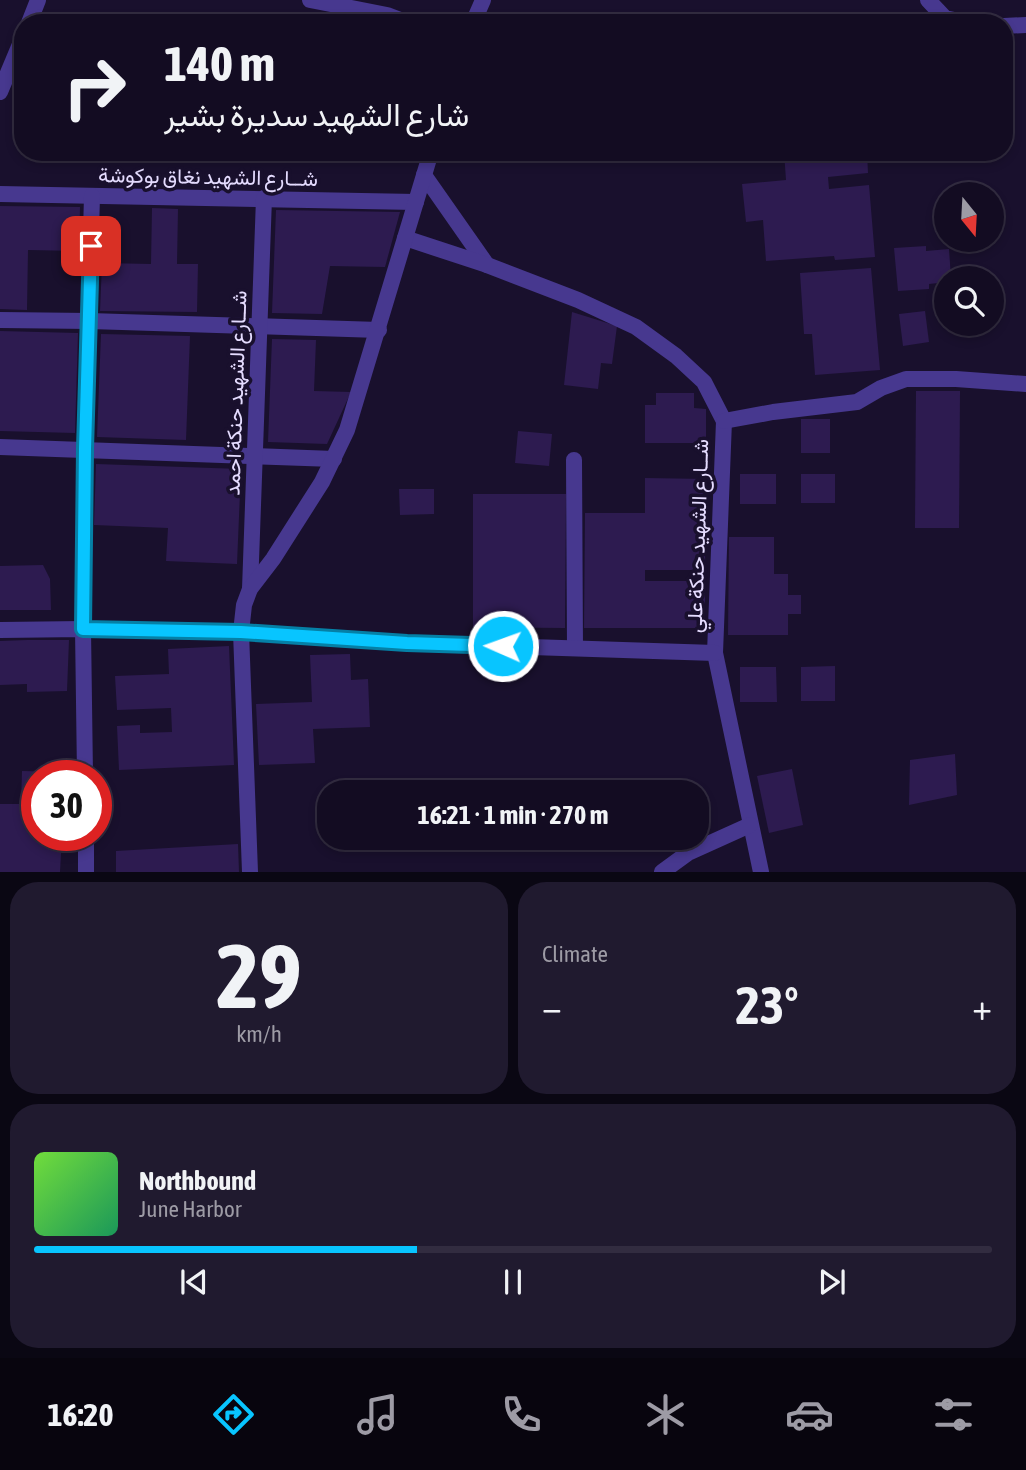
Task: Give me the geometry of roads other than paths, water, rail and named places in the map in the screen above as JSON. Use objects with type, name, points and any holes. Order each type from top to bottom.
[{"type":"street","points":[[310,0],[382,14]]},
{"type":"street","points":[[928,0],[941,14]]},
{"type":"street","points":[[0,92],[14,59]]},
{"type":"street","points":[[250,872],[241,632],[244,605],[250,589],[273,559],[334,460],[353,415],[428,161]]},
{"type":"street","points":[[424,175],[487,265]]},
{"type":"street","name":"شــارع الشهيد نغاق بوكوشة","points":[[0,194],[416,202]]},
{"type":"street","points":[[85,760],[85,449],[92,196]]},
{"type":"street","name":"شــارع الشهيد حنكة احمد","points":[[250,589],[264,198]]},
{"type":"street","points":[[405,238],[487,265],[578,300],[636,327],[676,356],[704,382],[724,421],[857,401],[906,379],[1026,384]]},
{"type":"street","points":[[0,320],[379,330]]},
{"type":"street","name":"شــارع الشهيد حنكة علي","points":[[724,421],[715,653],[761,872]]},
{"type":"street","points":[[0,446],[334,460]]},
{"type":"street","points":[[574,460],[575,648]]},
{"type":"street","points":[[0,629],[241,632],[407,643],[715,653]]},
{"type":"street","points":[[662,872],[688,853],[750,825]]},
{"type":"street","points":[[86,851],[86,872]]}]
